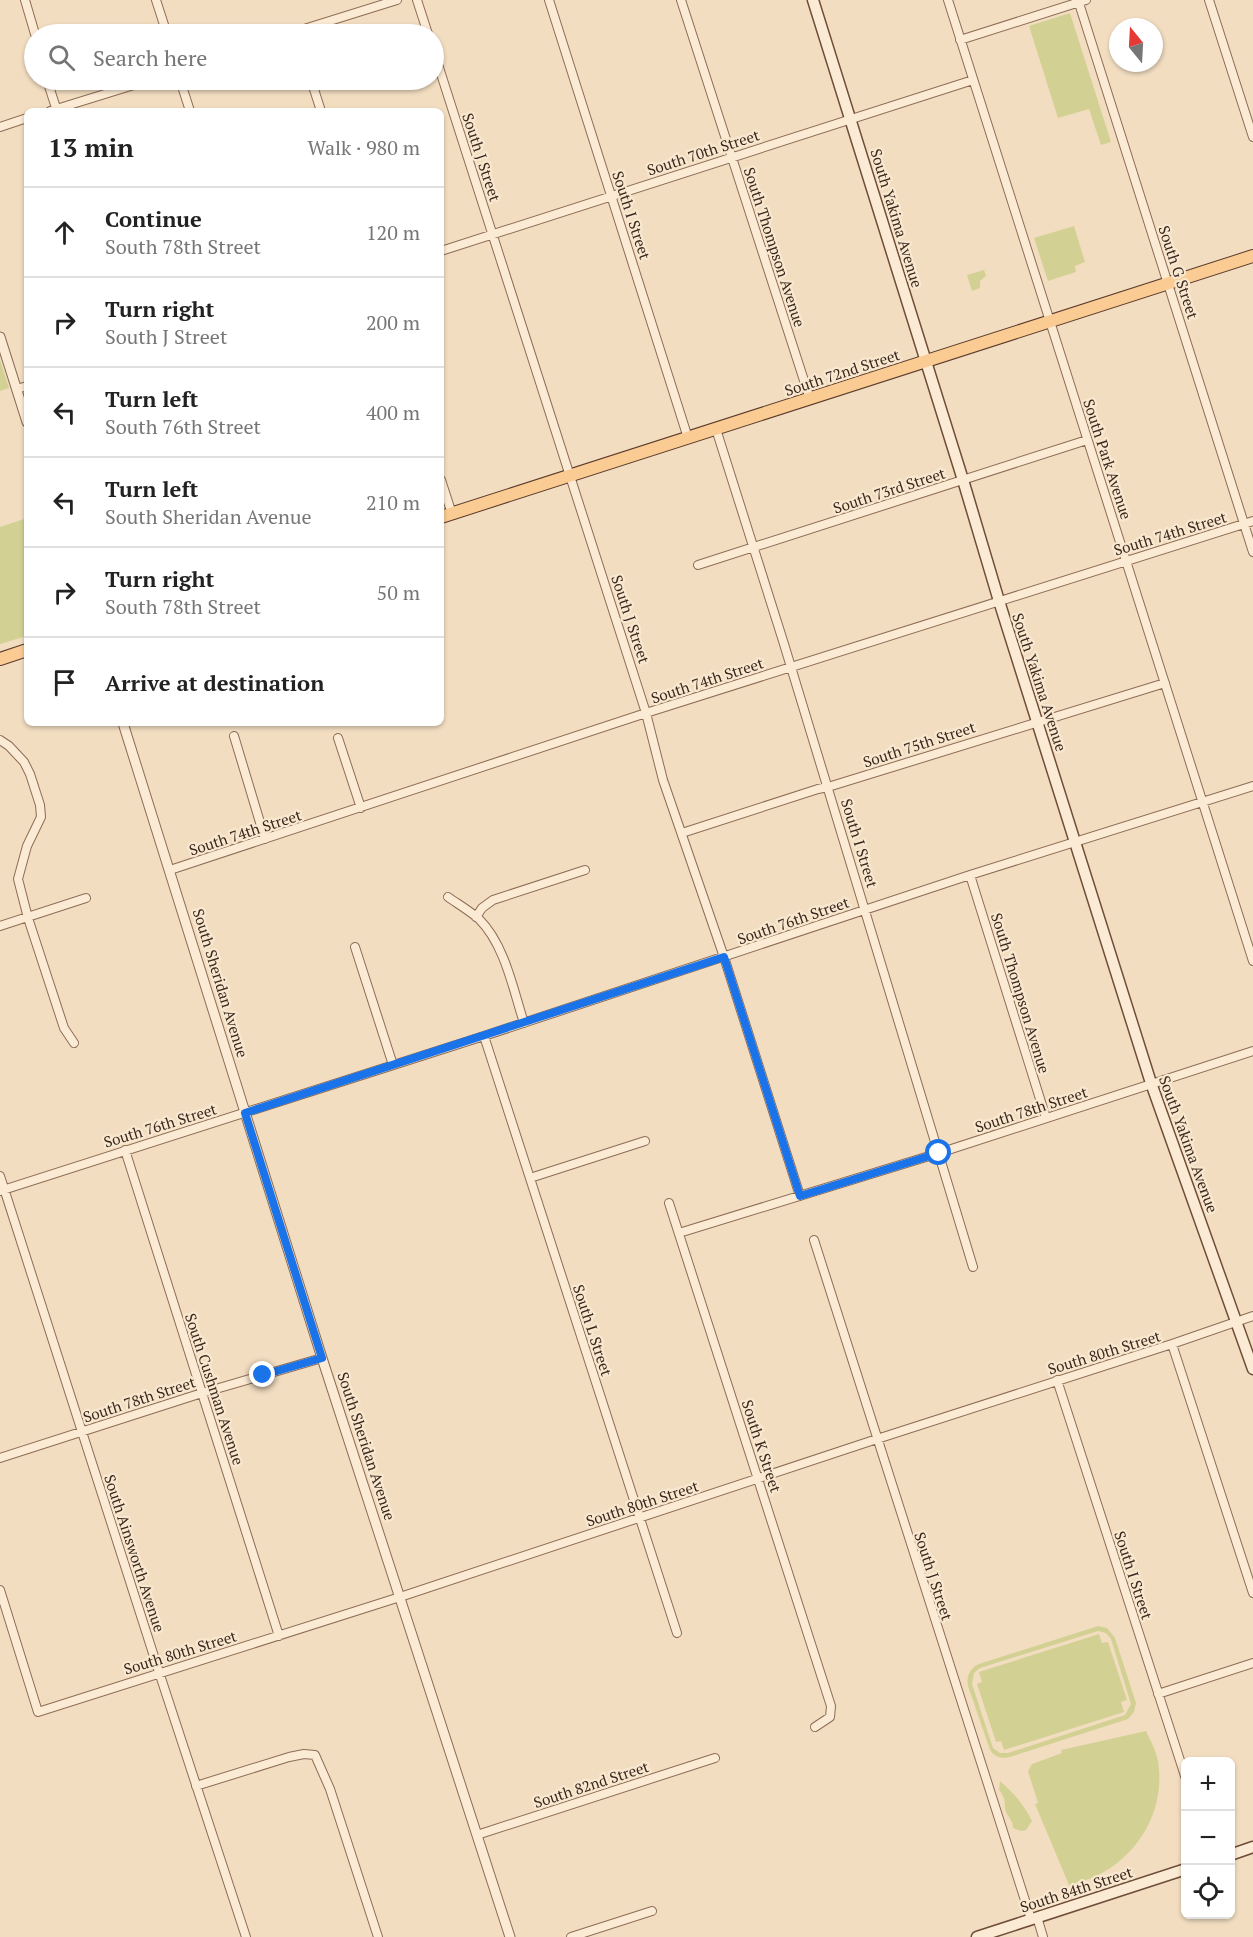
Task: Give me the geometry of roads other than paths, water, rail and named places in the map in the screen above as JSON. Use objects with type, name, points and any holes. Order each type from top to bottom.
[{"type":"main road","name":"South Yakima Avenue","points":[[813,0],[1151,1083],[1253,1369]]},
{"type":"main road","name":"South 72nd Street","points":[[446,515],[1253,256]]},
{"type":"main road","points":[[0,659],[24,651]]},
{"type":"main road","points":[[1235,1853],[1253,1847]]},
{"type":"main road","name":"South 84th Street","points":[[977,1937],[1181,1870]]},
{"type":"street","points":[[25,0],[32,24]]},
{"type":"street","points":[[156,0],[164,24]]},
{"type":"street","points":[[324,24],[397,0]]},
{"type":"street","points":[[417,0],[425,24]]},
{"type":"street","name":"South I Street","points":[[549,0],[688,438]]},
{"type":"street","name":"South Thompson Avenue","points":[[681,0],[810,399]]},
{"type":"street","name":"South Park Avenue","points":[[948,0],[1253,962]]},
{"type":"street","points":[[1209,0],[1253,137]]},
{"type":"street","points":[[960,40],[1081,1]]},
{"type":"street","name":"South G Street","points":[[1081,1],[1253,552]]},
{"type":"street","name":"South 70th Street","points":[[444,250],[973,80]]},
{"type":"street","name":"South J Street","points":[[444,83],[646,713],[663,780],[724,957],[800,1196]]},
{"type":"street","points":[[50,90],[54,108]]},
{"type":"street","points":[[61,108],[118,90]]},
{"type":"street","points":[[183,90],[189,108]]},
{"type":"street","points":[[314,90],[320,108]]},
{"type":"street","points":[[0,127],[24,119]]},
{"type":"street","points":[[0,337],[24,413]]},
{"type":"street","points":[[16,389],[24,387]]},
{"type":"street","name":"South I Street","points":[[716,429],[866,910],[973,1267]]},
{"type":"street","name":"South 73rd Street","points":[[698,565],[1087,440]]},
{"type":"street","name":"South 74th Street","points":[[170,870],[646,713],[1253,521]]},
{"type":"street","name":"South 75th Street","points":[[682,833],[1165,682]]},
{"type":"street","name":"South Sheridan Avenue","points":[[124,726],[322,1358],[510,1937]]},
{"type":"street","points":[[234,736],[265,839]]},
{"type":"street","points":[[338,738],[361,808]]},
{"type":"street","points":[[0,740],[24,762],[33,781],[40,805],[39,824],[27,846],[18,879],[28,918],[64,1028],[74,1043]]},
{"type":"street","name":"South 76th Street","points":[[2,1190],[1253,786]]},
{"type":"street","points":[[476,917],[482,908],[493,900],[585,870]]},
{"type":"street","name":"South Thompson Avenue","points":[[970,876],[1046,1118]]},
{"type":"street","points":[[448,897],[476,917],[490,934],[497,946],[524,1023]]},
{"type":"street","points":[[0,926],[86,898]]},
{"type":"street","points":[[355,947],[393,1065]]},
{"type":"street","name":"South L Street","points":[[484,1036],[677,1633]]},
{"type":"street","name":"South 78th Street","points":[[679,1233],[939,1153],[1253,1051]]},
{"type":"street","points":[[530,1178],[645,1141]]},
{"type":"street","name":"South Cushman Avenue","points":[[125,1150],[279,1636]]},
{"type":"street","name":"South Ainsworth Avenue","points":[[0,1176],[2,1190],[83,1431],[246,1937]]},
{"type":"street","name":"South K Street","points":[[669,1203],[828,1697],[831,1715],[815,1727]]},
{"type":"street","name":"South J Street","points":[[814,1240],[1034,1918],[1043,1937]]},
{"type":"street","name":"South 80th Street","points":[[0,1590],[38,1712],[400,1597],[1253,1317]]},
{"type":"street","points":[[1172,1344],[1253,1593]]},
{"type":"street","name":"South 78th Street","points":[[0,1458],[202,1393],[322,1358]]},
{"type":"street","name":"South I Street","points":[[1057,1380],[1181,1766]]},
{"type":"street","points":[[1158,1694],[1253,1663]]},
{"type":"street","points":[[196,1786],[289,1757],[304,1754],[315,1755],[330,1789],[378,1937]]},
{"type":"street","name":"South 82nd Street","points":[[477,1835],[714,1758]]},
{"type":"street","points":[[571,1937],[652,1911]]}]
